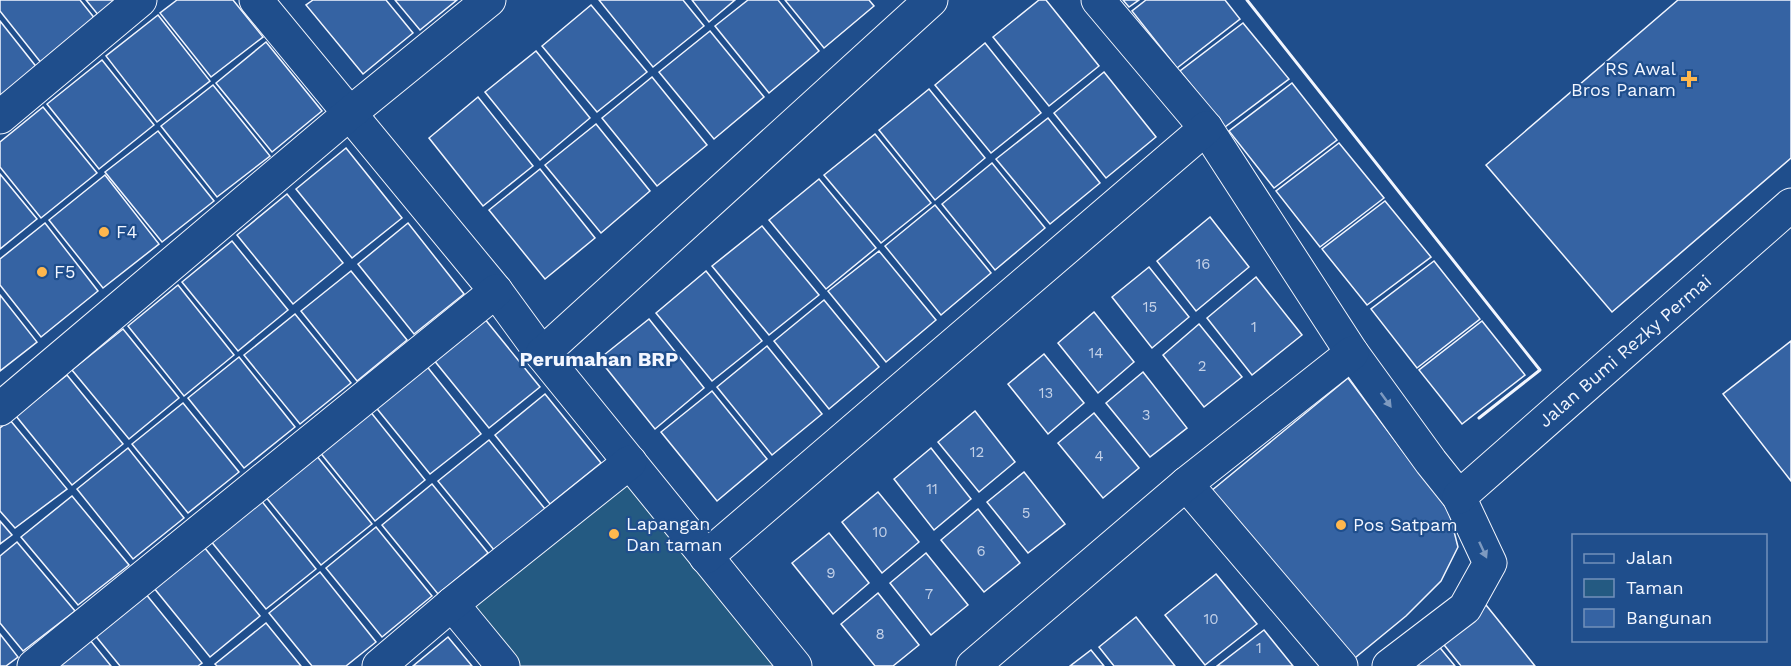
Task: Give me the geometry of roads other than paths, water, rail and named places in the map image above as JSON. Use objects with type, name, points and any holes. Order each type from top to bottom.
[{"type":"street","points":[[0,117],[140,0]]},
{"type":"street","points":[[256,0],[496,291],[542,354],[795,666]]},
{"type":"street","points":[[0,409],[349,114],[489,0]]},
{"type":"street","points":[[542,354],[931,0]]},
{"type":"street","points":[[1098,0],[1206,128],[1352,353],[1459,497],[1490,563],[1466,608],[1389,666]]},
{"type":"street","points":[[706,557],[1206,128]]},
{"type":"street","name":"Jalan Bumi Rezky Permai","points":[[1459,497],[1791,205]]},
{"type":"street","points":[[34,666],[496,291]]},
{"type":"street","points":[[973,666],[1186,484],[1352,353]]},
{"type":"street","points":[[379,666],[452,604],[630,462]]},
{"type":"street","points":[[1186,484],[1341,666]]},
{"type":"street","points":[[452,604],[503,666]]},
{"type":"place","name":"RS Awal Bros Panam","points":[[1689,79]]},
{"type":"place","name":"F4","points":[[104,232]]},
{"type":"place","name":"F5","points":[[42,272]]},
{"type":"place","name":"Pos Satpam","points":[[1341,525]]},
{"type":"place","name":"Lapangan Dan taman","points":[[614,534]]},
{"type":"district","name":"Perumahan BRP","points":[[599,359]]}]
